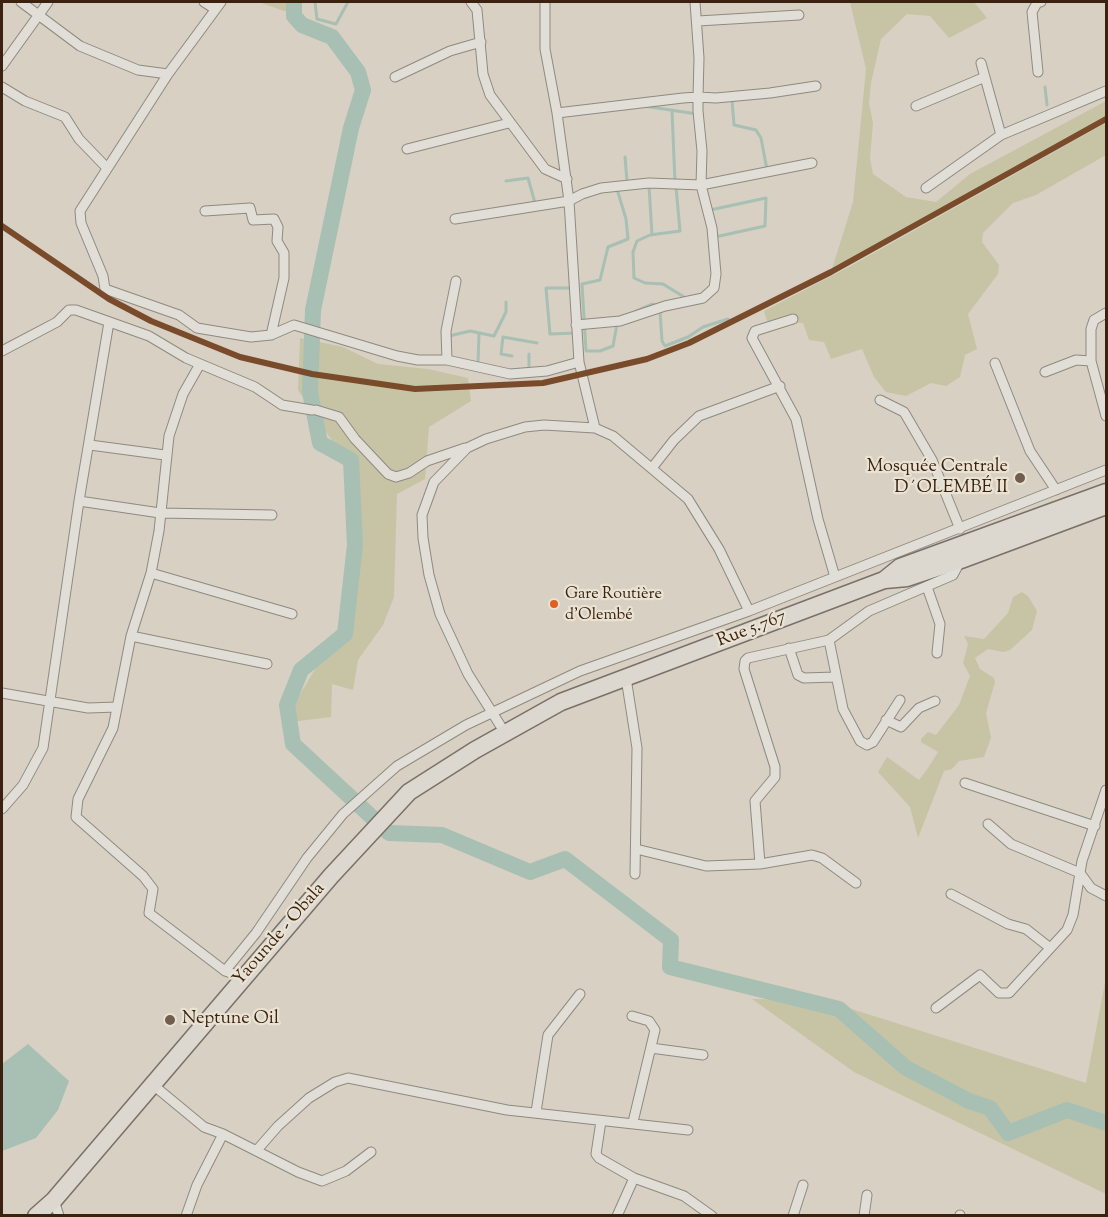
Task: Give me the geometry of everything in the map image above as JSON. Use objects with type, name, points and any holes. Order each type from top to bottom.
[{"type":"highway","name":"Rue 5.767","points":[[409,792],[561,702],[884,580],[900,567],[1107,492]]},
{"type":"highway","points":[[884,580],[907,578],[1107,506]]},
{"type":"highway","name":"Yaounde - Obala","points":[[36,1215],[56,1208],[152,1084],[243,977],[409,792]]},
{"type":"street","points":[[21,2],[80,46],[138,70],[168,74]]},
{"type":"street","points":[[2,66],[48,2]]},
{"type":"street","points":[[204,2],[218,5],[168,74],[83,206],[79,217],[103,276],[105,289],[178,315],[197,328],[251,337],[271,335],[294,325],[397,356],[418,360],[447,360],[510,374],[548,371],[579,362]]},
{"type":"street","points":[[471,2],[477,6],[486,86],[509,123],[545,169],[567,179]]},
{"type":"street","points":[[545,2],[546,56],[567,179],[579,362],[595,428]]},
{"type":"street","points":[[576,325],[620,321],[665,306],[703,298],[714,288],[714,243],[701,186],[698,21],[695,2]]},
{"type":"street","points":[[1031,2],[1038,72]]},
{"type":"street","points":[[1032,12],[1037,3],[1041,2]]},
{"type":"street","points":[[698,21],[799,15]]},
{"type":"street","points":[[395,77],[450,51],[482,42]]},
{"type":"street","points":[[981,63],[1001,135]]},
{"type":"street","points":[[916,106],[985,77]]},
{"type":"street","points":[[557,113],[759,94],[816,86]]},
{"type":"street","points":[[2,87],[25,101],[66,117],[79,140],[107,168]]},
{"type":"street","points":[[927,188],[1001,135],[1107,91]]},
{"type":"street","points":[[407,149],[509,123]]},
{"type":"street","points":[[455,219],[569,201],[602,188],[650,183],[701,186],[812,163]]},
{"type":"street","points":[[205,211],[250,208],[252,220],[274,219],[278,227],[277,242],[284,253],[284,278],[271,335]]},
{"type":"street","points":[[447,360],[446,331],[456,280]]},
{"type":"street","points":[[2,351],[57,322],[69,310],[109,322],[149,336],[200,364],[255,387],[282,405],[339,417],[388,474],[396,477],[449,452],[467,448],[486,439],[525,427],[570,425],[595,428],[613,436],[675,486],[698,512],[749,611]]},
{"type":"street","points":[[1107,313],[1094,320],[1091,329],[1091,361],[1107,416]]},
{"type":"street","points":[[793,319],[755,331],[752,335],[796,419],[811,492],[835,577]]},
{"type":"street","points":[[2,809],[23,785],[43,748],[52,701],[79,501],[109,322]]},
{"type":"street","points":[[1045,372],[1076,360],[1091,361]]},
{"type":"street","points":[[995,363],[1030,452],[1056,490]]},
{"type":"street","points":[[200,364],[180,402],[165,455],[160,513],[151,573],[132,636],[113,728],[78,799],[76,817],[143,876],[153,889],[149,913],[225,971],[243,977]]},
{"type":"street","points":[[652,468],[674,440],[699,416],[780,386]]},
{"type":"street","points":[[880,400],[904,412],[932,460],[960,529]]},
{"type":"street","points":[[90,445],[165,455]]},
{"type":"street","points":[[467,448],[435,482],[422,515],[423,538],[429,575],[440,614],[468,674],[506,733]]},
{"type":"street","points":[[225,971],[256,933],[307,858],[367,790],[397,766],[493,711],[580,671],[749,611],[1107,470]]},
{"type":"street","points":[[79,501],[160,513],[272,514]]},
{"type":"street","points":[[759,864],[755,801],[776,777],[775,767],[743,665],[748,658],[829,640],[869,611],[953,575],[961,560]]},
{"type":"street","points":[[151,573],[292,614]]},
{"type":"street","points":[[927,587],[940,624],[937,652]]},
{"type":"street","points":[[132,636],[267,664]]},
{"type":"street","points":[[829,640],[843,709],[860,741],[870,744],[900,700]]},
{"type":"street","points":[[789,648],[798,675],[804,678],[835,677]]},
{"type":"street","points":[[626,678],[637,748],[635,874]]},
{"type":"street","points":[[2,693],[88,708],[117,707]]},
{"type":"street","points":[[886,720],[901,727],[919,708],[935,701]]},
{"type":"street","points":[[965,783],[1095,826]]},
{"type":"street","points":[[936,1008],[980,975],[999,993],[1009,993],[1067,930],[1071,922],[1082,861],[1107,790]]},
{"type":"street","points":[[988,824],[1011,844],[1080,873],[1091,888],[1107,896]]},
{"type":"street","points":[[636,849],[706,866],[759,864],[812,855],[822,858],[856,883]]},
{"type":"street","points":[[951,894],[1008,924],[1026,929],[1049,947]]},
{"type":"street","points":[[536,1112],[548,1035],[580,994]]},
{"type":"street","points":[[632,1016],[650,1021],[654,1026],[633,1122]]},
{"type":"street","points":[[651,1048],[703,1055]]},
{"type":"street","points":[[257,1150],[278,1126],[315,1093],[348,1078],[485,1106],[601,1121],[633,1122],[688,1131]]},
{"type":"street","points":[[152,1084],[204,1127],[322,1181],[346,1171],[371,1152]]},
{"type":"street","points":[[601,1121],[596,1154],[598,1158],[634,1178],[684,1196],[712,1215]]},
{"type":"street","points":[[186,1215],[197,1185],[223,1134]]},
{"type":"street","points":[[617,1215],[634,1178]]},
{"type":"street","points":[[793,1215],[803,1185]]},
{"type":"street","points":[[864,1215],[867,1195]]},
{"type":"shaded area","points":[[259,2],[299,2],[299,12],[284,11]]},
{"type":"shaded area","points":[[850,2],[974,2],[987,18],[949,38],[930,16],[907,14],[881,39],[869,103],[873,123],[870,158],[873,174],[906,197],[936,202],[970,174],[1106,101],[1106,119],[831,272],[853,202],[866,69]]},
{"type":"shaded area","points":[[1106,123],[1106,155],[1036,195],[1013,203],[983,233],[982,242],[999,265],[998,274],[968,314],[977,349],[965,355],[960,377],[946,386],[931,383],[906,396],[886,392],[874,377],[862,349],[831,359],[824,342],[809,340],[803,323],[767,321],[764,311],[849,267]]},
{"type":"shaded area","points":[[300,338],[343,347],[378,364],[428,369],[468,378],[471,401],[429,427],[425,479],[397,494],[394,597],[383,625],[358,660],[353,690],[332,684],[331,717],[283,723],[352,607],[345,460],[298,390]]},
{"type":"shaded area","points":[[1022,592],[1028,596],[1037,611],[1032,630],[1010,650],[1003,652],[988,649],[975,658],[980,669],[994,678],[995,682],[986,713],[991,738],[984,757],[959,761],[952,769],[944,771],[918,838],[910,807],[878,772],[887,757],[919,780],[938,752],[921,742],[921,739],[928,732],[936,735],[959,705],[970,676],[963,663],[968,644],[964,636],[984,639],[1008,613],[1013,597]]},
{"type":"shaded area","points":[[1106,977],[1106,1194],[854,1072],[752,999],[823,1000],[1086,1083]]},
{"type":"shaded area","points":[[28,1044],[69,1081],[58,1110],[36,1138],[2,1151],[2,1064]]},
{"type":"waterway","points":[[294,2],[294,16],[302,25],[332,37],[358,72],[363,90],[351,128],[313,310],[310,392],[320,443],[351,460],[355,545],[345,634],[301,670],[287,705],[293,744],[389,833],[442,835],[530,872],[565,859],[671,940],[670,967],[839,1009],[906,1068],[969,1101],[990,1108],[1008,1133],[1067,1110],[1106,1123]]},
{"type":"waterway","points":[[315,2],[317,19],[336,24],[348,2]]},
{"type":"waterway","points":[[1045,87],[1047,105]]},
{"type":"waterway","points":[[732,100],[734,125],[756,130],[761,138],[767,170]]},
{"type":"waterway","points":[[644,106],[697,114]]},
{"type":"waterway","points":[[672,110],[675,183]]},
{"type":"waterway","points":[[625,157],[627,181]]},
{"type":"waterway","points":[[506,181],[528,178],[535,203]]},
{"type":"waterway","points":[[649,186],[652,235]]},
{"type":"waterway","points":[[676,187],[680,231],[650,235],[637,241],[633,252],[634,278],[645,283],[663,284],[689,300]]},
{"type":"waterway","points":[[617,189],[626,219],[628,239],[608,247],[600,280],[582,284],[586,351],[600,351],[613,346],[617,324]]},
{"type":"waterway","points":[[710,210],[766,198],[765,226],[715,237]]},
{"type":"waterway","points":[[573,288],[546,288],[550,334],[576,333]]},
{"type":"waterway","points":[[449,336],[470,331],[494,336],[506,312],[506,302]]},
{"type":"waterway","points":[[636,311],[652,304],[657,305]]},
{"type":"waterway","points":[[660,311],[662,341],[665,346],[688,337],[703,327],[728,319]]},
{"type":"waterway","points":[[478,364],[479,333]]},
{"type":"waterway","points":[[512,356],[501,354],[503,337],[537,343]]},
{"type":"waterway","points":[[529,354],[529,371]]},
{"type":"transit line","points":[[2,226],[109,299],[151,321],[240,357],[312,374],[415,389],[543,383],[647,359],[689,343],[831,272],[1106,119]]},
{"type":"place","name":"Mosquée Centrale D´OLEMBÉ II","points":[[1020,478]]},
{"type":"place","name":"Gare Routière d'Olembé","points":[[554,604]]},
{"type":"place","name":"Neptune Oil","points":[[170,1020]]}]
